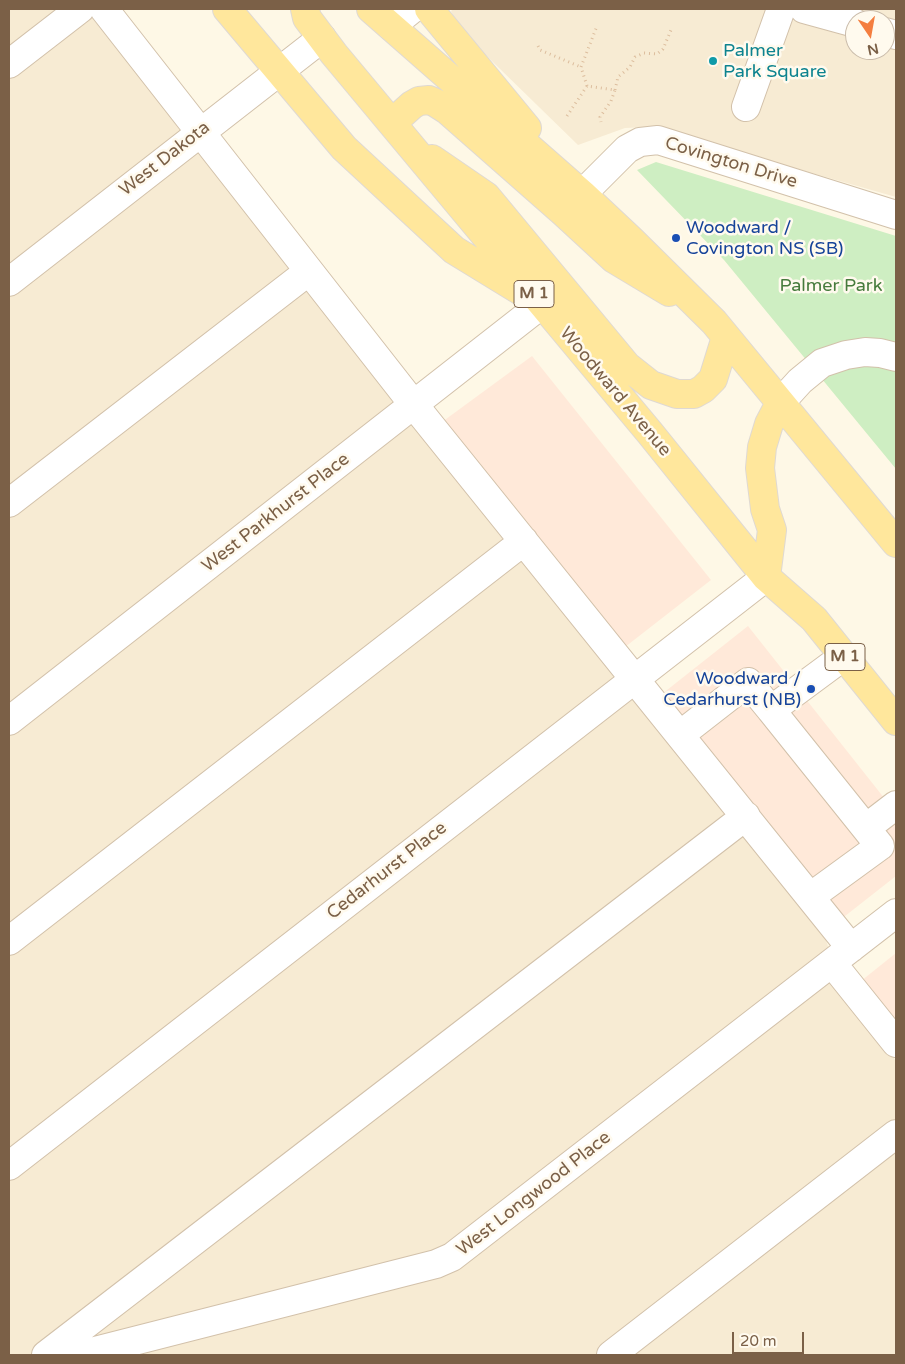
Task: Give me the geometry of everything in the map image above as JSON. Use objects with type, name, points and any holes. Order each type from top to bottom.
[{"type":"main road","points":[[227,9],[344,148],[454,250],[542,304]]},
{"type":"main road","name":"Woodward Avenue","points":[[305,9],[307,18],[322,38],[650,433],[766,577],[814,619],[896,721]]},
{"type":"main road","points":[[429,9],[582,194]]},
{"type":"main road","points":[[381,17],[582,194],[702,311],[726,337],[896,543]]},
{"type":"main road","points":[[702,311],[614,259],[563,212],[436,102],[428,100],[419,101],[412,105],[399,132],[486,196],[628,366],[651,385],[677,394],[694,394],[703,389],[713,379],[726,337]]},
{"type":"main road","points":[[766,577],[772,530],[765,510],[760,468],[762,447],[769,424],[780,403]]},
{"type":"street","points":[[9,64],[80,9]]},
{"type":"street","points":[[104,9],[414,405],[810,897],[841,956],[896,1044]]},
{"type":"street","points":[[381,17],[412,9]]},
{"type":"street","points":[[746,107],[781,9]]},
{"type":"street","points":[[804,9],[845,20]]},
{"type":"street","name":"West Dakota","points":[[9,282],[322,38]]},
{"type":"street","name":"Covington Drive","points":[[582,194],[627,149],[640,142],[658,140],[896,215]]},
{"type":"street","points":[[9,503],[309,271]]},
{"type":"street","name":"West Parkhurst Place","points":[[9,721],[542,304]]},
{"type":"street","points":[[780,403],[800,381],[822,363],[846,354],[865,352],[896,357]]},
{"type":"street","points":[[9,941],[524,541]]},
{"type":"street","name":"Cedarhurst Place","points":[[9,1166],[766,577]]},
{"type":"street","points":[[771,710],[844,656]]},
{"type":"street","points":[[680,735],[748,682],[866,828],[880,846],[810,897]]},
{"type":"street","points":[[866,828],[896,806]]},
{"type":"street","points":[[46,1355],[746,816]]},
{"type":"street","name":"West Longwood Place","points":[[79,1355],[436,1264],[452,1257],[896,913]]},
{"type":"street","points":[[611,1355],[896,1134]]},
{"type":"path","points":[[587,86],[580,67],[597,26]]},
{"type":"path","points":[[600,122],[600,117],[611,101],[618,78],[630,67],[635,57],[644,53],[657,54],[663,49],[672,30]]},
{"type":"path","points":[[538,46],[540,50],[580,67]]},
{"type":"path","points":[[587,86],[615,90]]},
{"type":"path","points":[[567,116],[587,86]]},
{"type":"shaded area","points":[[9,9],[85,9],[823,931],[844,995],[896,1061],[896,1355],[9,1355]]},
{"type":"shaded area","points":[[453,9],[896,9],[896,197],[650,127],[625,128],[578,145],[458,28],[451,11]]},
{"type":"shaded area","points":[[532,356],[711,580],[625,647],[442,422]]},
{"type":"shaded area","points":[[748,626],[896,813],[896,876],[840,920],[662,694]]},
{"type":"shaded area","points":[[896,953],[896,1024],[861,981]]},
{"type":"green space","name":"Palmer Park","points":[[656,162],[896,236],[896,469],[724,260],[637,170]]},
{"type":"place","name":"Palmer Park Square","points":[[713,61]]},
{"type":"place","name":"Woodward / Covington NS (SB)","points":[[676,238]]},
{"type":"place","name":"Woodward / Cedarhurst (NB)","points":[[811,689]]}]
